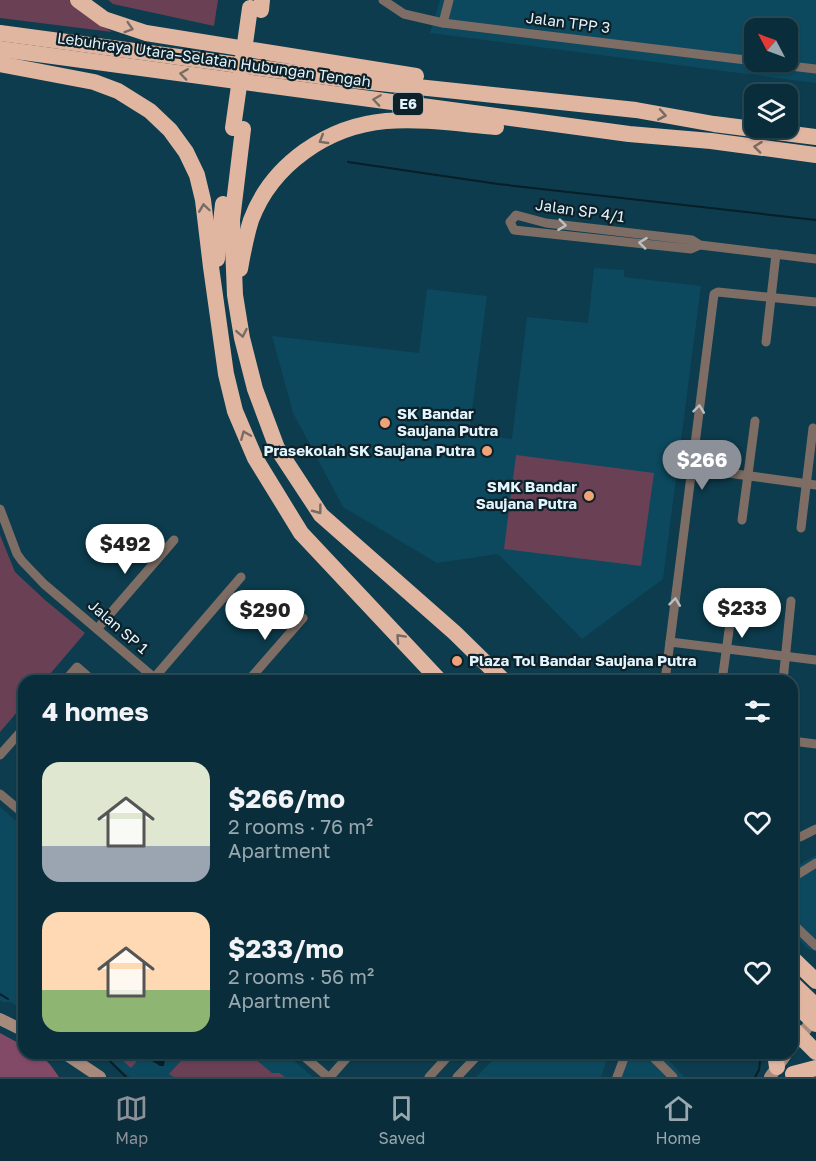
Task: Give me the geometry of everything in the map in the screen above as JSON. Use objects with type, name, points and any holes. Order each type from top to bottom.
[{"type":"highway","points":[[78,0],[104,19],[146,33],[636,111]]},
{"type":"highway","points":[[214,287],[256,4]]},
{"type":"highway","name":"Lebuhraya Utara–Selatan Hubungan Tengah","points":[[0,33],[342,79],[636,111],[816,137]]},
{"type":"highway","name":"Lebuhraya Utara–Selatan Hubungan Tengah","points":[[0,49],[629,134],[816,154]]},
{"type":"highway","points":[[0,64],[94,82],[133,99],[170,130],[186,152],[197,175],[203,200],[226,374],[235,411],[255,458],[302,532],[434,675]]},
{"type":"highway","points":[[235,295],[244,246],[260,200],[273,181],[294,160],[342,129],[387,121],[431,121],[629,134]]},
{"type":"highway","points":[[238,129],[232,220],[235,295],[242,338],[255,389],[277,448],[321,515],[455,633],[498,675]]},
{"type":"highway","points":[[798,958],[816,963]]},
{"type":"highway","points":[[798,962],[816,981]]},
{"type":"highway","points":[[798,989],[816,1006]]},
{"type":"highway","points":[[798,1007],[816,1024]]},
{"type":"highway","points":[[798,1039],[816,1051]]},
{"type":"highway","points":[[792,1076],[816,1068]]},
{"type":"main road","points":[[798,1034],[816,1016]]},
{"type":"main road","points":[[0,1019],[18,1028]]},
{"type":"main road","points":[[792,1076],[816,1051]]},
{"type":"main road","points":[[72,1059],[94,1076]]},
{"type":"street","name":"Jalan TPP 3","points":[[383,0],[404,14],[443,22],[744,60]]},
{"type":"street","points":[[443,22],[449,0]]},
{"type":"street","name":"Jalan TPP 3","points":[[798,67],[816,69]]},
{"type":"street","name":"Jalan SP 4/1","points":[[700,245],[691,249],[514,230],[510,222],[516,215],[546,223],[693,240],[700,245],[816,259]]},
{"type":"street","points":[[766,342],[776,254]]},
{"type":"street","points":[[666,675],[714,294],[718,292],[816,302]]},
{"type":"street","points":[[742,520],[755,421]]},
{"type":"street","points":[[801,528],[811,484],[813,428]]},
{"type":"street","points":[[692,468],[811,484]]},
{"type":"street","name":"Jalan SP 1","points":[[0,509],[16,554],[22,561],[96,629],[151,675]]},
{"type":"street","points":[[96,629],[174,540]]},
{"type":"street","points":[[159,675],[241,577]]},
{"type":"street","points":[[723,675],[734,594]]},
{"type":"street","points":[[784,675],[791,601]]},
{"type":"street","points":[[253,675],[303,618]]},
{"type":"street","points":[[670,642],[816,660]]},
{"type":"street","points":[[70,675],[77,667],[86,675]]},
{"type":"street","points":[[0,755],[18,735]]},
{"type":"street","points":[[798,742],[816,744]]},
{"type":"street","points":[[0,794],[18,809]]},
{"type":"street","points":[[798,837],[816,829]]},
{"type":"street","points":[[798,874],[816,863]]},
{"type":"street","points":[[798,929],[816,946]]},
{"type":"street","points":[[307,1059],[329,1077],[346,1059]]},
{"type":"street","points":[[429,1077],[446,1059]]},
{"type":"street","points":[[457,1077],[474,1059]]},
{"type":"street","points":[[617,1077],[624,1059]]},
{"type":"street","points":[[655,1059],[673,1077]]},
{"type":"shaded area","points":[[0,0],[69,0],[81,12],[112,32],[0,18]]},
{"type":"shaded area","points":[[108,0],[218,0],[214,26],[113,4]]},
{"type":"shaded area","points":[[440,0],[816,0],[816,83],[430,33]]},
{"type":"shaded area","points":[[594,268],[624,270],[624,277],[701,286],[663,579],[582,639],[498,554],[437,563],[343,507],[293,413],[272,336],[419,353],[427,289],[487,296],[469,433],[512,439],[527,317],[588,323]]},
{"type":"shaded area","points":[[516,455],[654,473],[641,566],[504,549]]},
{"type":"shaded area","points":[[0,535],[15,572],[85,633],[49,675],[18,675],[18,711],[0,732]]},
{"type":"shaded area","points":[[0,807],[18,823],[18,1007],[11,1002],[0,1000]]},
{"type":"shaded area","points":[[816,855],[816,951],[808,949],[798,939],[798,866]]},
{"type":"shaded area","points":[[0,1033],[18,1043],[18,1059],[45,1059],[59,1077],[0,1077]]},
{"type":"shaded area","points":[[108,1059],[292,1059],[313,1077],[130,1077]]},
{"type":"shaded area","points":[[121,1059],[139,1059],[131,1068]]},
{"type":"shaded area","points":[[151,1059],[165,1059],[164,1066]]},
{"type":"shaded area","points":[[183,1059],[255,1059],[272,1073],[279,1073],[285,1077],[174,1077],[169,1074]]},
{"type":"shaded area","points":[[494,1059],[607,1059],[601,1077],[476,1077]]},
{"type":"shaded area","points":[[620,1059],[668,1059],[684,1077],[613,1077]]},
{"type":"waterway","points":[[348,162],[498,184],[816,220]]},
{"type":"waterway","points":[[0,994],[8,999]]},
{"type":"waterway","points":[[108,1059],[126,1077]]},
{"type":"waterway","points":[[755,1077],[759,1070],[760,1059]]},
{"type":"place","name":"SK Bandar Saujana Putra","points":[[385,423]]},
{"type":"place","name":"Prasekolah SK Saujana Putra","points":[[487,451]]},
{"type":"place","name":"SMK Bandar Saujana Putra","points":[[589,496]]},
{"type":"place","name":"Plaza Tol Bandar Saujana Putra","points":[[457,661]]}]
